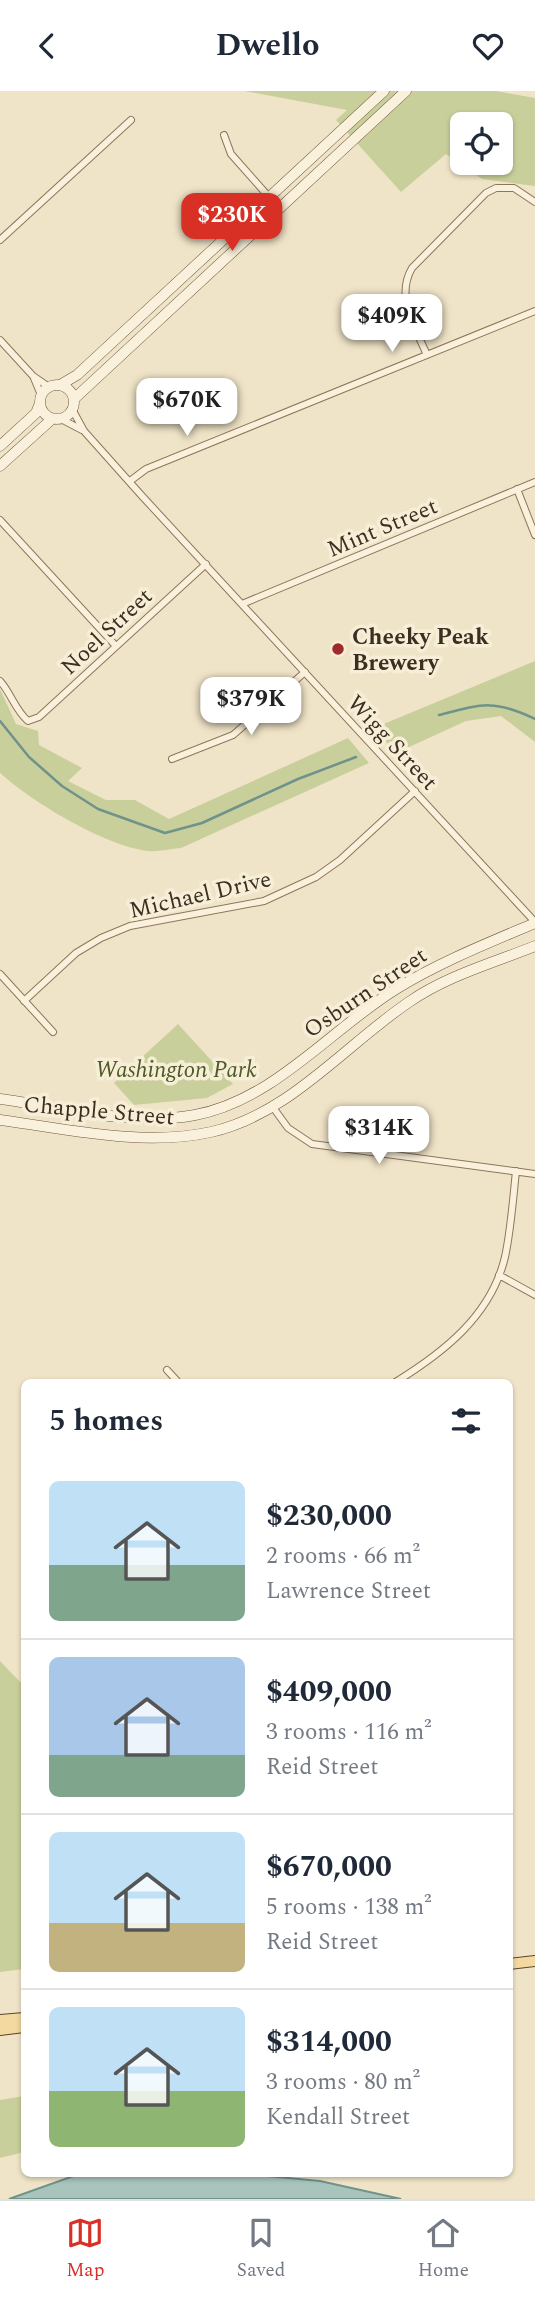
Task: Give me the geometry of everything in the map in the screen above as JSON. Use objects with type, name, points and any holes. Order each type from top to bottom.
[{"type":"main road","points":[[513,1964],[535,1961]]},
{"type":"main road","points":[[0,2020],[21,2018]]},
{"type":"main road","points":[[0,2030],[21,2027]]},
{"type":"street","points":[[0,446],[32,417],[40,399],[55,386],[70,381],[383,91]]},
{"type":"street","points":[[0,466],[57,419],[175,304],[407,91]]},
{"type":"street","points":[[0,240],[131,120]]},
{"type":"street","points":[[224,135],[231,154],[279,208]]},
{"type":"street","points":[[427,355],[404,295],[406,277],[411,268],[490,191],[514,187],[535,202]]},
{"type":"street","points":[[165,294],[175,304]]},
{"type":"street","points":[[130,481],[146,469],[535,311]]},
{"type":"street","points":[[0,340],[33,376],[69,390],[73,404]]},
{"type":"street","points":[[33,376],[43,413],[57,419]]},
{"type":"street","name":"Wigg Street","points":[[73,404],[84,431],[535,922]]},
{"type":"street","name":"Wigg Street","points":[[57,419],[84,431]]},
{"type":"street","name":"Mint Street","points":[[242,604],[535,482]]},
{"type":"street","points":[[517,489],[535,535]]},
{"type":"street","points":[[0,520],[115,645]]},
{"type":"street","name":"Noel Street","points":[[0,681],[9,691],[20,714],[28,721],[39,717],[205,563]]},
{"type":"street","points":[[172,759],[233,735],[305,671]]},
{"type":"street","name":"Michael Drive","points":[[24,1001],[76,953],[108,935],[130,926],[236,909],[264,901],[308,882],[340,860],[415,791]]},
{"type":"street","name":"Osburn Street","points":[[262,1089],[396,989],[439,965],[535,922]]},
{"type":"street","name":"Osburn Street","points":[[272,1106],[293,1094],[419,996],[535,946]]},
{"type":"street","points":[[0,974],[53,1033]]},
{"type":"street","points":[[262,1089],[288,1128],[312,1143],[535,1174]]},
{"type":"street","name":"Chapple Street","points":[[0,1099],[130,1117],[166,1117],[215,1109],[262,1089]]},
{"type":"street","name":"Chapple Street","points":[[0,1120],[132,1137],[170,1137],[219,1129],[272,1106]]},
{"type":"street","points":[[401,1379],[437,1357],[458,1338],[476,1315],[499,1275],[505,1257],[516,1171]]},
{"type":"street","points":[[499,1275],[535,1295]]},
{"type":"street","points":[[167,1370],[175,1379]]},
{"type":"green space","points":[[244,91],[496,91],[535,98],[535,186],[482,179],[476,175],[513,175],[513,112],[450,112],[450,157],[446,154],[401,192],[336,120],[347,110]]},
{"type":"green space","points":[[535,661],[535,742],[501,716],[466,721],[396,753],[374,728]]},
{"type":"green space","points":[[0,689],[16,724],[38,731],[39,745],[82,768],[68,781],[106,800],[135,800],[169,819],[348,738],[369,763],[181,848],[148,851],[111,841],[70,821],[31,797],[0,773]]},
{"type":"green space","name":"Washington Park","points":[[178,1024],[233,1084],[207,1098],[134,1105],[114,1083]]},
{"type":"green space","points":[[0,1661],[21,1683],[21,1969],[0,1972]]},
{"type":"green space","points":[[21,2096],[21,2153],[0,2158],[0,2100]]},
{"type":"water","points":[[71,2177],[277,2177],[320,2181],[401,2199],[9,2199]]},
{"type":"waterway","points":[[439,715],[487,705],[509,708],[535,719]]},
{"type":"waterway","points":[[0,721],[29,757],[62,786],[98,809],[165,833],[202,823],[298,779],[356,757]]},
{"type":"place","name":"Cheeky Peak Brewery","points":[[338,649]]}]
